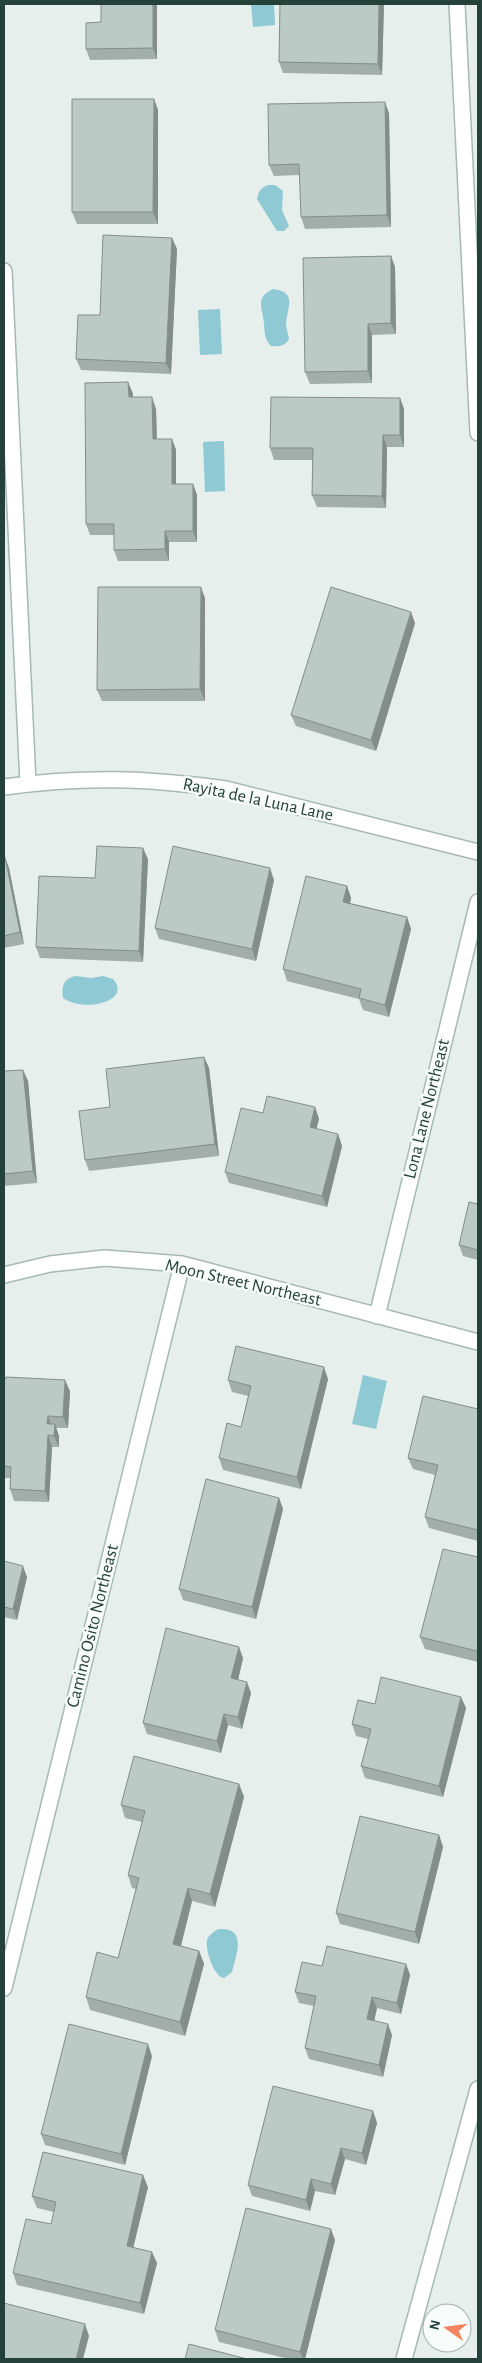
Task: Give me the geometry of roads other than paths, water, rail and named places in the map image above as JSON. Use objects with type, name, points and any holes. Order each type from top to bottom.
[{"type":"street","points":[[457,4],[471,164],[478,433]]},
{"type":"street","points":[[4,271],[28,784]]},
{"type":"street","name":"Rayita de la Luna Lane","points":[[4,788],[80,779],[150,780],[226,789],[478,852]]},
{"type":"street","name":"Lona Lane Northeast","points":[[376,1316],[478,902]]},
{"type":"street","name":"Moon Street Northeast","points":[[4,1275],[50,1264],[105,1258],[182,1264],[478,1342]]},
{"type":"street","name":"Camino Osito Northeast","points":[[4,1988],[9,1943],[182,1264]]},
{"type":"street","points":[[404,2359],[478,2089]]},
{"type":"water","points":[[251,4],[274,4],[275,25],[253,27]]},
{"type":"water","points":[[268,185],[275,185],[283,191],[282,210],[289,226],[284,231],[277,231],[257,199],[260,190]]},
{"type":"water","points":[[273,289],[285,293],[289,301],[286,323],[289,339],[282,346],[271,346],[265,333],[261,304],[263,296]]},
{"type":"water","points":[[220,309],[222,354],[200,355],[198,310]]},
{"type":"water","points":[[224,441],[225,491],[205,492],[203,442]]},
{"type":"water","points":[[76,976],[91,978],[103,976],[113,979],[117,987],[117,993],[112,999],[93,1004],[72,1002],[63,998],[62,990],[64,983]]},
{"type":"water","points":[[363,1375],[387,1381],[376,1429],[352,1424]]},
{"type":"water","points":[[219,1929],[234,1932],[238,1943],[232,1972],[224,1978],[214,1968],[207,1944],[209,1936]]}]
